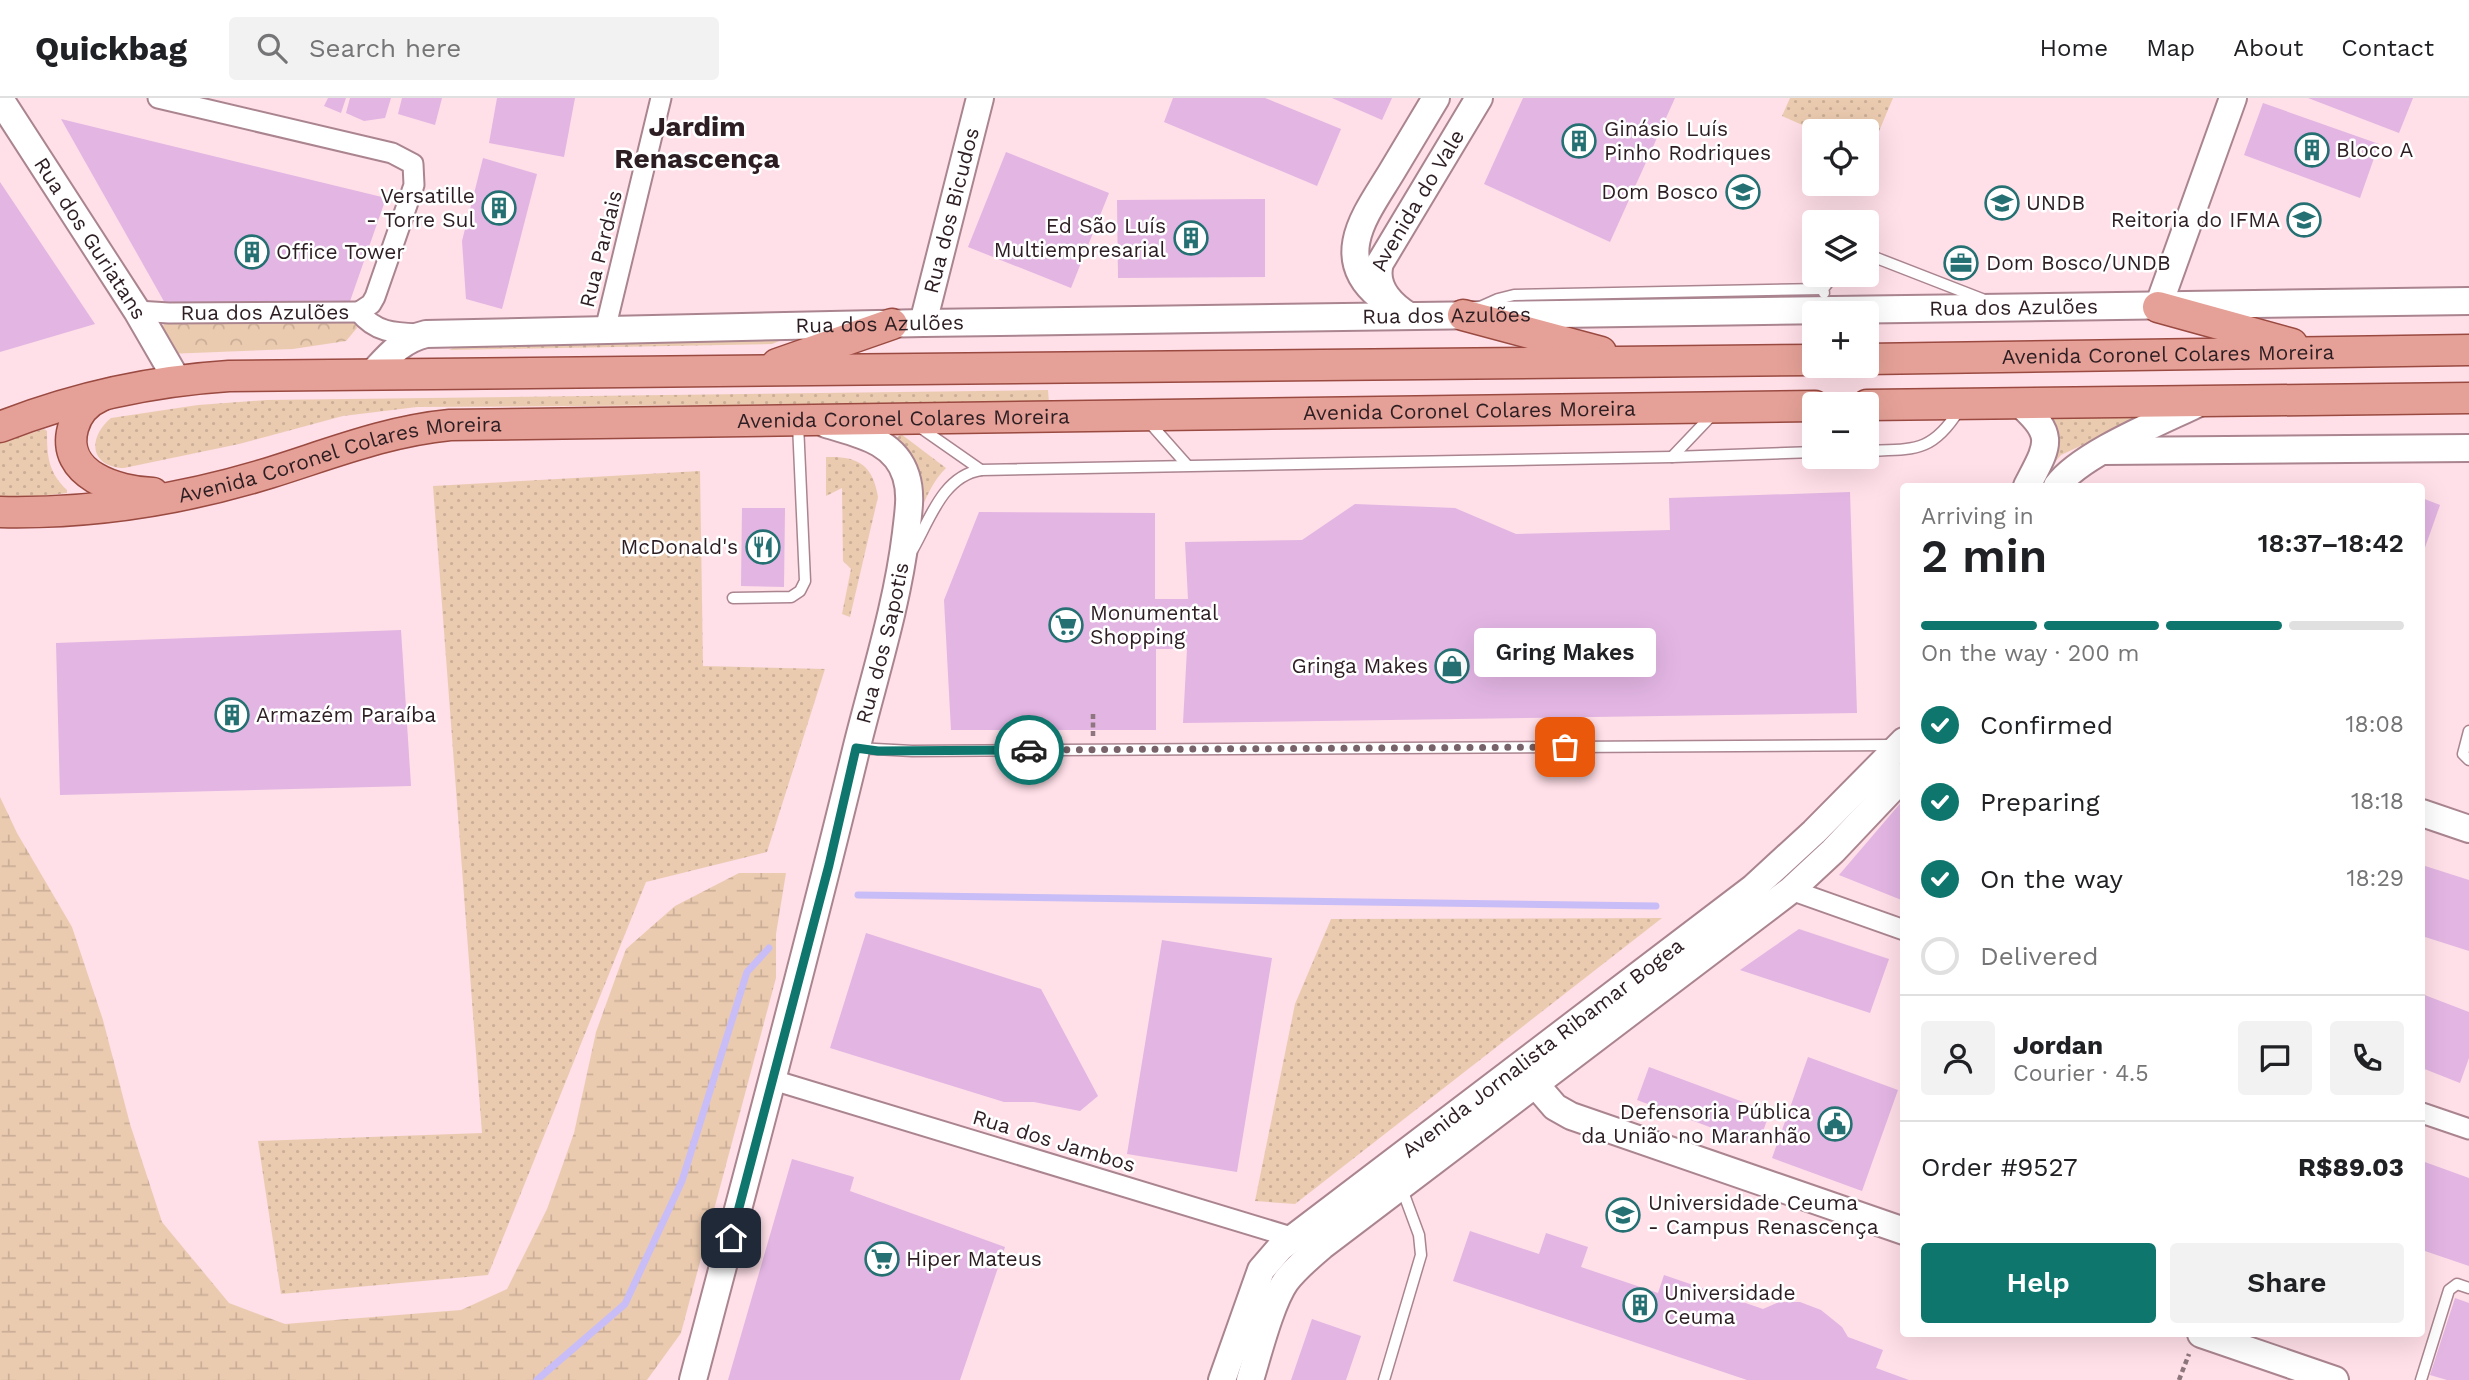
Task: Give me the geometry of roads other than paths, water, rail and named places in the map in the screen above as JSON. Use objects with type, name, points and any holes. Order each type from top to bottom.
[{"type":"main road","name":"Rua dos Bicudos","points":[[923,323],[980,98]]},
{"type":"main road","name":"Avenida do Vale","points":[[1401,311],[1378,295],[1361,273],[1355,250],[1356,238],[1360,223],[1436,98]]},
{"type":"main road","name":"Avenida do Vale","points":[[1401,311],[1378,280],[1380,262],[1479,98]]},
{"type":"main road","points":[[2233,98],[2158,307],[2326,354]]},
{"type":"main road","name":"Rua dos Guriatans","points":[[0,99],[137,311],[177,380]]},
{"type":"main road","name":"Rua dos Azulões","points":[[370,376],[394,350],[414,337],[426,334],[1401,311],[1463,315],[1824,300],[2009,309],[2469,301]]},
{"type":"main road","points":[[1463,315],[1639,362]]},
{"type":"main road","points":[[754,372],[892,324]]},
{"type":"main road","name":"Avenida Coronel Colares Moreira","points":[[1879,359],[2469,350]]},
{"type":"main road","points":[[0,427],[57,406],[115,391],[177,380],[229,376],[1802,360]]},
{"type":"main road","points":[[115,391],[90,402],[74,425],[73,448],[86,471],[103,482],[130,492],[156,494],[211,488]]},
{"type":"main road","points":[[1879,405],[2469,398]]},
{"type":"main road","points":[[2060,483],[2081,464],[2103,451],[2205,400]]},
{"type":"main road","points":[[2018,403],[2040,423],[2045,438],[2044,453],[2029,483]]},
{"type":"main road","name":"Avenida Coronel Colares Moreira","points":[[0,512],[121,507],[269,473],[377,438],[450,425],[1802,406]]},
{"type":"main road","name":"Rua dos Sapotis","points":[[693,1380],[829,865],[901,571],[910,499],[906,476],[891,450],[868,437],[806,420]]},
{"type":"main road","points":[[2103,451],[2469,447]]},
{"type":"main road","name":"Avenida Jornalista Ribamar Bogea","points":[[1250,1380],[1277,1296],[1285,1282],[1322,1246],[1401,1186],[1528,1075],[1753,888],[1814,832],[1900,746]]},
{"type":"main road","name":"Avenida Jornalista Ribamar Bogea","points":[[1222,1380],[1261,1270],[1280,1248],[1791,890],[1833,851],[1900,780]]},
{"type":"main road","points":[[2425,814],[2469,829]]},
{"type":"main road","points":[[1528,1075],[1555,1107],[1571,1116],[1900,1230]]},
{"type":"main road","points":[[2196,1340],[2335,1380]]},
{"type":"street","points":[[158,98],[392,153],[413,164],[414,185],[375,297],[371,304],[359,312]]},
{"type":"street","name":"Rua Pardais","points":[[605,330],[661,98]]},
{"type":"street","name":"Rua dos Azulões","points":[[137,311],[359,312],[373,327],[388,333],[426,334]]},
{"type":"street","points":[[1791,890],[1900,929]]},
{"type":"street","name":"Rua dos Jambos","points":[[773,1080],[1322,1246]]},
{"type":"street","points":[[2425,1114],[2469,1129]]},
{"type":"lane","points":[[1879,259],[2009,309]]},
{"type":"lane","points":[[1824,300],[1829,287]]},
{"type":"lane","points":[[1879,449],[1922,447],[1937,438],[1963,404]]},
{"type":"lane","points":[[1672,457],[1719,407]]},
{"type":"lane","points":[[1144,415],[1187,465]]},
{"type":"lane","points":[[908,419],[981,470]]},
{"type":"lane","points":[[733,598],[791,597],[800,591],[805,582],[806,420]]},
{"type":"lane","points":[[901,571],[946,490],[961,475],[981,470],[1802,452]]},
{"type":"lane","points":[[2469,731],[2463,754],[2469,760]]},
{"type":"lane","points":[[856,748],[878,751],[937,751],[1900,743]]},
{"type":"lane","points":[[1384,1380],[1421,1255],[1419,1235],[1401,1186]]},
{"type":"lane","points":[[2421,1380],[2449,1290],[2457,1284],[2469,1288]]},
{"type":"waterway","points":[[858,895],[1656,906]]},
{"type":"waterway","points":[[537,1380],[625,1304],[682,1181],[747,972],[769,948]]},
{"type":"place","name":"Ginásio Luís Pinho Rodriques","points":[[1579,141]]},
{"type":"place","name":"Bloco A","points":[[2312,150]]},
{"type":"place","name":"Dom Bosco","points":[[1743,192]]},
{"type":"place","name":"UNDB","points":[[2002,203]]},
{"type":"place","name":"Versatille - Torre Sul","points":[[499,208]]},
{"type":"place","name":"Reitoria do IFMA","points":[[2304,220]]},
{"type":"place","name":"Ed São Luís Multiempresarial","points":[[1191,238]]},
{"type":"place","name":"Office Tower","points":[[252,252]]},
{"type":"place","name":"Dom Bosco/UNDB","points":[[1961,263]]},
{"type":"place","name":"McDonald's","points":[[763,547]]},
{"type":"place","name":"Monumental Shopping","points":[[1066,625]]},
{"type":"place","name":"Gringa Makes","points":[[1452,666]]},
{"type":"place","name":"Armazém Paraíba","points":[[232,715]]},
{"type":"place","name":"Gring Makes","points":[[1565,747]]},
{"type":"place","name":"Defensoria Pública da União no Maranhão","points":[[1835,1124]]},
{"type":"place","name":"Universidade Ceuma - Campus Renascença","points":[[1623,1215]]},
{"type":"place","name":"Hiper Mateus","points":[[882,1259]]},
{"type":"place","name":"Universidade Ceuma","points":[[1640,1305]]},
{"type":"district","name":"Jardim Renascença","points":[[697,142]]}]
